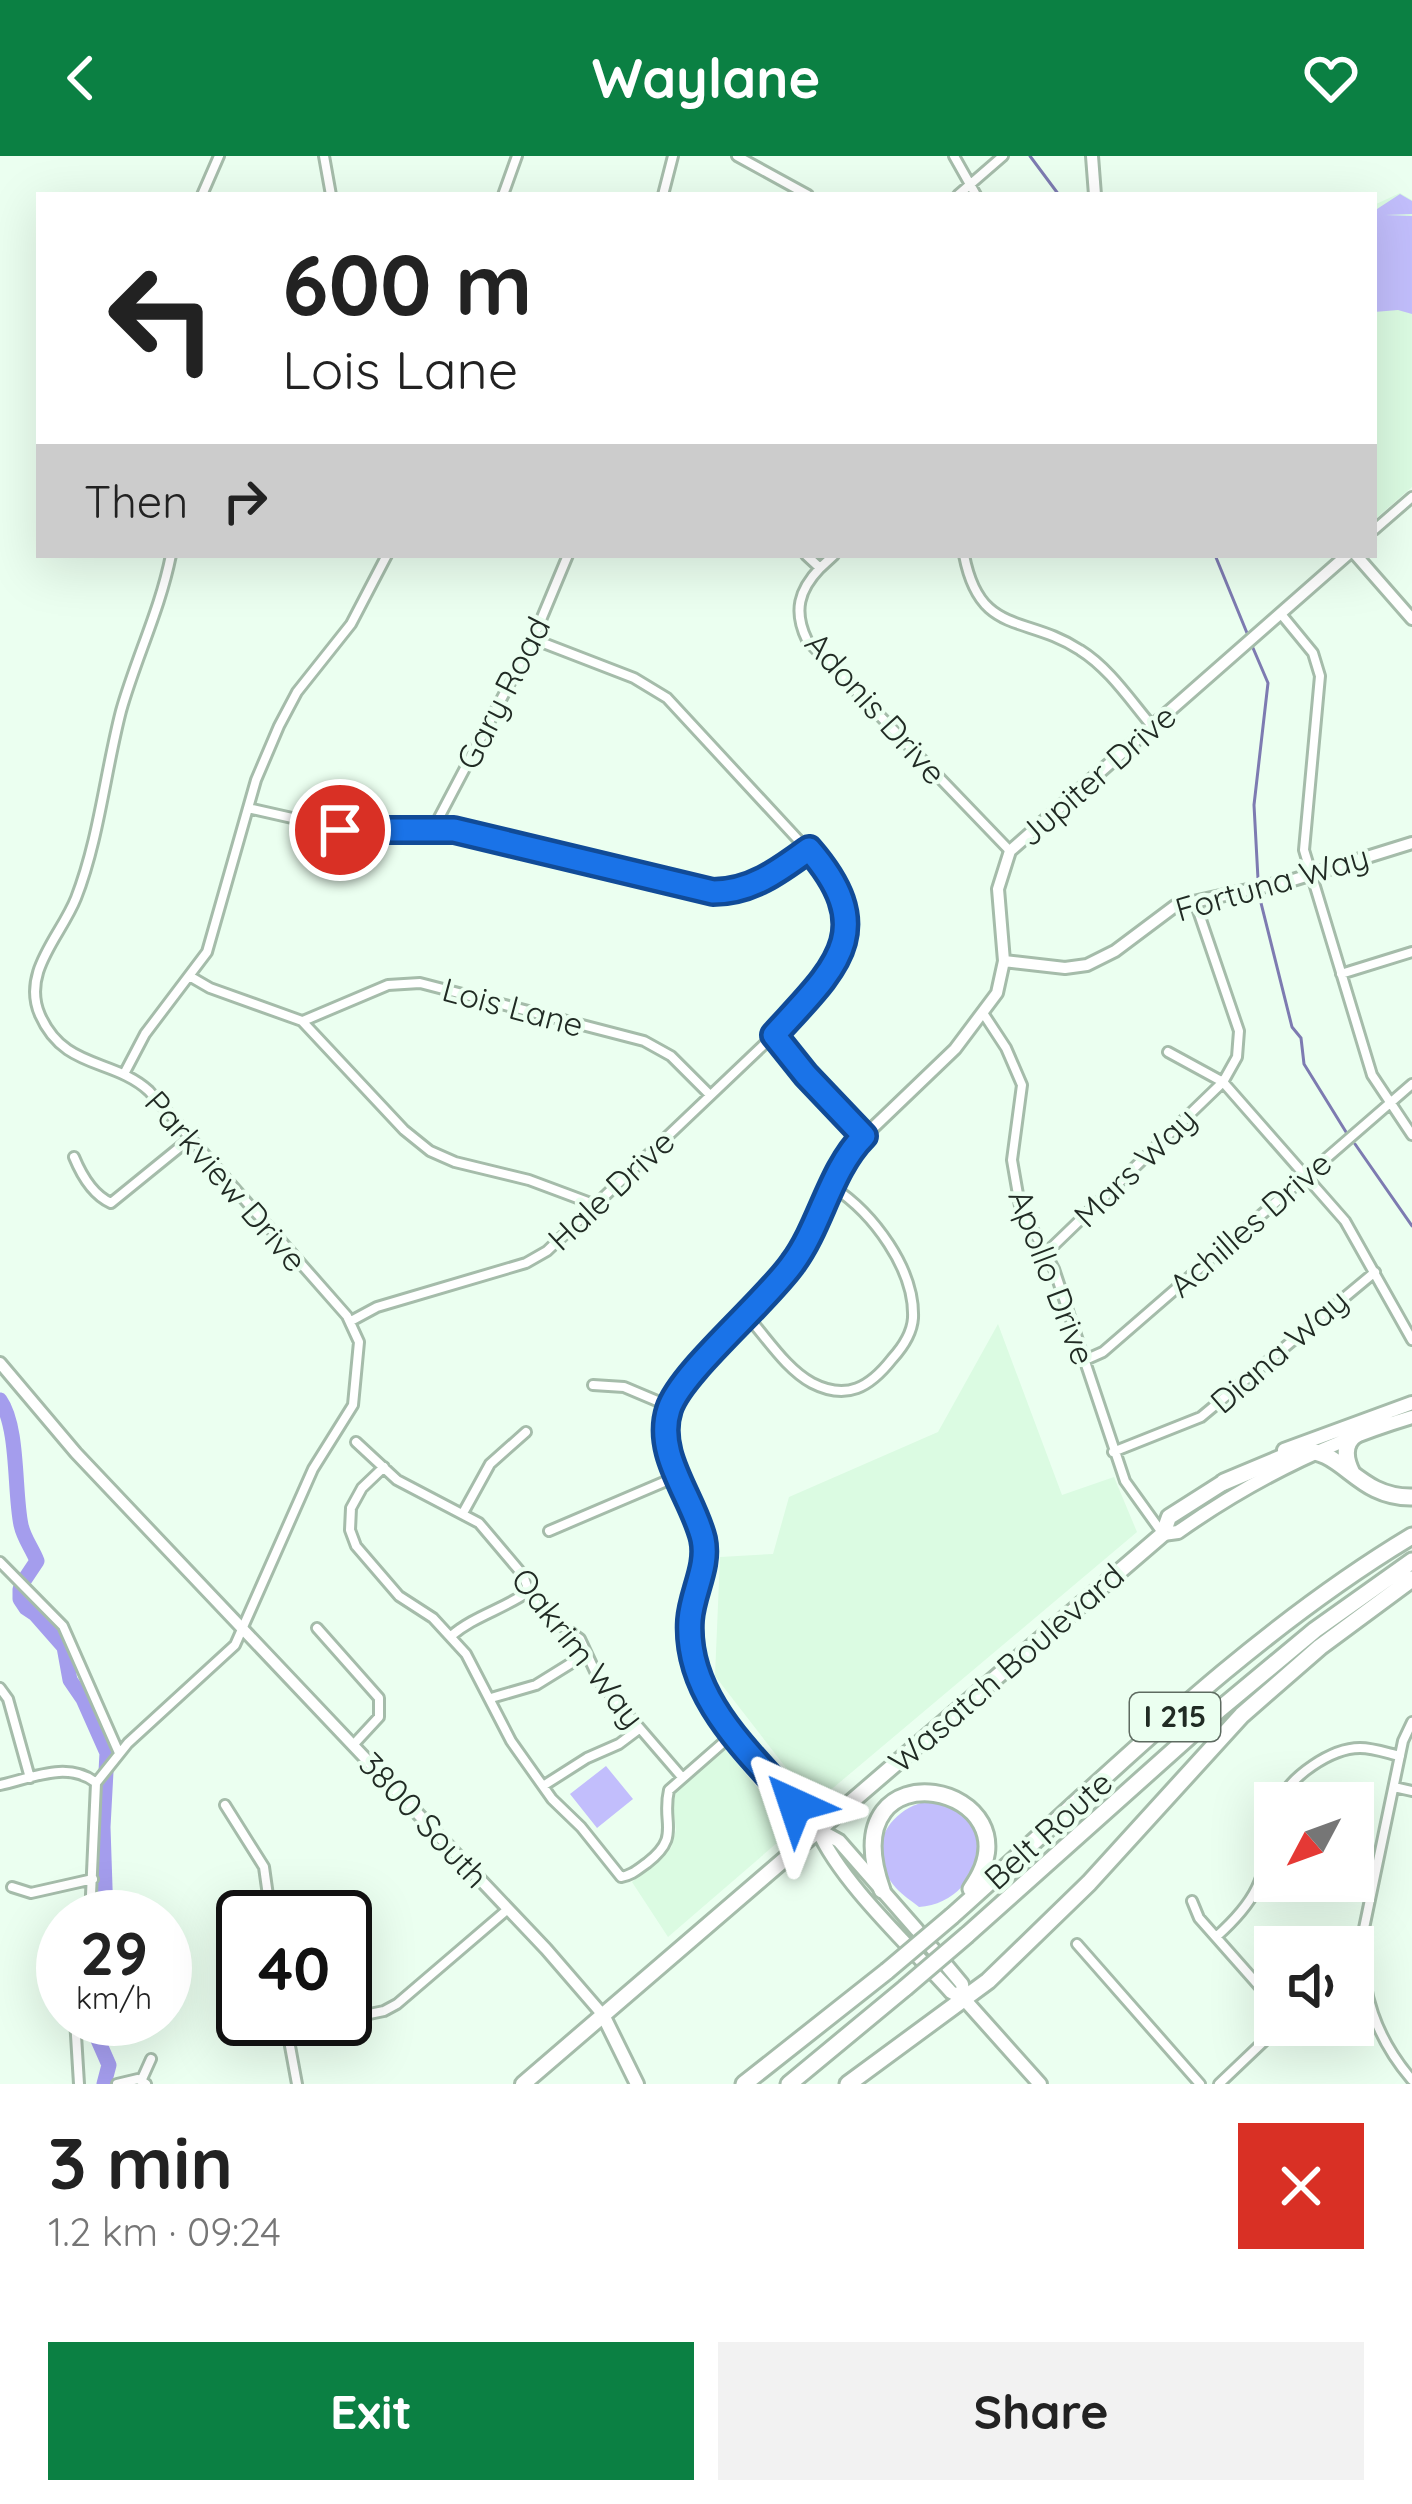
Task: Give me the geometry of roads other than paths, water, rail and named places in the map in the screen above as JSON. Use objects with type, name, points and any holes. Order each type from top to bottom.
[{"type":"highway","points":[[1358,1434],[1346,1451],[1358,1480]]},
{"type":"highway","points":[[1224,1482],[1298,1451],[1317,1452],[1383,1494],[1412,1498]]},
{"type":"highway","name":"Belt Route","points":[[744,2084],[952,1916],[1210,1686],[1296,1617],[1412,1536]]},
{"type":"highway","name":"Belt Route","points":[[789,2084],[967,1935],[1220,1709],[1315,1630],[1412,1561]]},
{"type":"highway","points":[[848,2084],[1016,1956],[1242,1714],[1320,1647],[1412,1580]]},
{"type":"highway","points":[[882,1890],[873,1859],[873,1837],[886,1809],[919,1792],[951,1795],[976,1817],[986,1844],[981,1875],[952,1916]]},
{"type":"main road","name":"Wasatch Boulevard","points":[[523,2084],[1163,1534],[1169,1517],[1309,1438],[1412,1403]]},
{"type":"main road","name":"Wasatch Boulevard","points":[[1163,1534],[1178,1532],[1246,1488],[1317,1452],[1412,1417]]},
{"type":"main road","points":[[818,1830],[839,1841],[882,1890],[962,1984],[964,2000]]},
{"type":"main road","points":[[818,1830],[827,1851],[951,1993],[964,2000],[1040,2084]]},
{"type":"main road","points":[[603,2015],[637,2084]]},
{"type":"street","points":[[203,192],[219,156]]},
{"type":"street","points":[[324,156],[330,192]]},
{"type":"street","points":[[503,192],[517,156]]},
{"type":"street","points":[[664,192],[673,156]]},
{"type":"street","points":[[737,156],[803,192]]},
{"type":"street","points":[[954,156],[975,192]]},
{"type":"street","points":[[962,192],[1003,156]]},
{"type":"street","points":[[1092,156],[1095,192]]},
{"type":"street","points":[[1377,527],[1412,497]]},
{"type":"street","name":"Parkview Drive","points":[[170,558],[162,598],[123,705],[80,888],[35,980],[40,1015],[63,1047],[149,1091],[351,1321]]},
{"type":"street","points":[[124,1075],[145,1034],[191,977],[209,944],[263,762],[297,692],[344,634],[385,558]]},
{"type":"street","name":"Gary Road","points":[[433,829],[533,639],[567,558]]},
{"type":"street","points":[[809,558],[820,568],[831,558]]},
{"type":"street","points":[[965,558],[973,586],[986,607],[1087,654],[1152,726]]},
{"type":"street","name":"Jupiter Drive","points":[[669,1406],[795,1262],[864,1136],[940,1065],[1001,984],[1004,961],[998,889],[1010,851],[1344,558]]},
{"type":"street","points":[[1359,558],[1412,619]]},
{"type":"street","name":"Adonis Drive","points":[[820,568],[799,604],[807,640],[1010,851]]},
{"type":"street","points":[[1280,614],[1313,653],[1320,676],[1304,841],[1311,874],[1372,1075],[1412,1135]]},
{"type":"street","name":"Hale Drive","points":[[351,1321],[377,1307],[533,1260],[774,1035],[826,978],[845,933],[842,896],[809,849],[668,698],[634,678],[533,639]]},
{"type":"street","points":[[248,808],[354,832],[433,829],[478,834],[713,892],[737,890],[766,878],[809,849]]},
{"type":"street","name":"Fortuna Way","points":[[1004,961],[1065,968],[1097,962],[1162,913],[1412,843]]},
{"type":"street","points":[[1196,902],[1239,1031],[1238,1057],[1223,1082]]},
{"type":"street","points":[[1341,974],[1412,952]]},
{"type":"street","points":[[191,977],[302,1021],[404,1130],[430,1151],[596,1204]]},
{"type":"street","name":"Lois Lane","points":[[302,1021],[388,986],[420,983],[644,1041],[671,1056],[710,1095]]},
{"type":"street","name":"Apollo Drive","points":[[983,1013],[1022,1085],[1012,1151],[1013,1179],[1023,1213],[1047,1252],[1132,1496],[1163,1534]]},
{"type":"street","points":[[774,1035],[864,1136]]},
{"type":"street","points":[[1168,1052],[1223,1082],[1346,1221],[1412,1340]]},
{"type":"street","name":"Mars Way","points":[[1047,1252],[1223,1082]]},
{"type":"street","name":"Achilles Drive","points":[[1085,1360],[1103,1352],[1412,1084]]},
{"type":"street","points":[[74,1157],[84,1177],[111,1202],[191,1138]]},
{"type":"street","points":[[747,1316],[800,1375],[835,1391],[871,1384],[906,1340],[913,1318],[903,1269],[856,1205],[833,1187]]},
{"type":"street","name":"Diana Way","points":[[1113,1452],[1201,1417],[1375,1272]]},
{"type":"street","points":[[92,1890],[96,1783],[116,1756],[235,1645],[313,1469],[353,1405],[359,1349],[351,1321]]},
{"type":"street","name":"3800 South","points":[[0,1363],[76,1453],[354,1744],[603,2015]]},
{"type":"street","points":[[593,1385],[624,1388],[669,1406],[667,1443],[704,1546],[691,1612],[693,1660],[708,1698],[733,1734],[818,1830]]},
{"type":"street","points":[[463,1513],[490,1464],[526,1432]]},
{"type":"street","name":"Oakrim Way","points":[[356,1442],[400,1483],[475,1520],[523,1575],[545,1614],[580,1639],[600,1682],[681,1776]]},
{"type":"street","points":[[384,1467],[354,1501],[350,1524],[354,1540],[399,1596],[429,1614],[469,1658],[511,1742],[614,1870],[626,1877],[666,1844],[668,1794],[681,1776],[733,1734]]},
{"type":"street","points":[[549,1532],[678,1476]]},
{"type":"street","points":[[0,1562],[63,1626],[116,1756]]},
{"type":"street","points":[[451,1636],[529,1591]]},
{"type":"street","points":[[317,1628],[380,1698],[379,1718],[354,1744]]},
{"type":"street","points":[[491,1699],[536,1685],[586,1654]]},
{"type":"street","points":[[0,1688],[8,1699],[30,1778]]},
{"type":"street","points":[[1365,1926],[1400,1756],[1412,1722]]},
{"type":"street","points":[[543,1786],[639,1728]]},
{"type":"street","points":[[1292,1782],[1349,1749],[1400,1756]]},
{"type":"street","points":[[0,1786],[67,1770],[83,1773],[96,1783]]},
{"type":"street","points":[[1394,1786],[1412,1791]]},
{"type":"street","points":[[225,1805],[264,1867],[267,1890]]},
{"type":"street","points":[[12,1887],[32,1893],[93,1879]]},
{"type":"street","points":[[1216,1937],[1254,1896]]},
{"type":"street","points":[[1192,1901],[1199,1918],[1254,1980]]},
{"type":"street","points":[[372,2014],[397,2004],[508,1909]]},
{"type":"street","points":[[1077,1944],[1200,2084]]},
{"type":"street","points":[[1374,2020],[1412,2080]]},
{"type":"street","points":[[77,2046],[79,2084]]},
{"type":"street","points":[[289,2046],[297,2084]]},
{"type":"street","points":[[1219,2084],[1259,2046]]},
{"type":"street","points":[[117,2084],[144,2082],[151,2059]]},
{"type":"waterway","points":[[1030,156],[1057,192]]},
{"type":"waterway","points":[[1216,558],[1247,633]]},
{"type":"waterway","points":[[1253,648],[1268,683],[1254,805],[1258,879]]},
{"type":"waterway","points":[[1259,895],[1292,1027],[1301,1038],[1304,1064],[1346,1132]]},
{"type":"waterway","points":[[1355,1144],[1412,1226]]},
{"type":"waterway","points":[[0,1400],[13,1443],[21,1525],[37,1561],[25,1579]]},
{"type":"waterway","points":[[20,1589],[26,1608],[64,1647],[70,1680],[107,1753],[105,1890]]},
{"type":"waterway","points":[[101,2046],[109,2065],[104,2084]]}]
